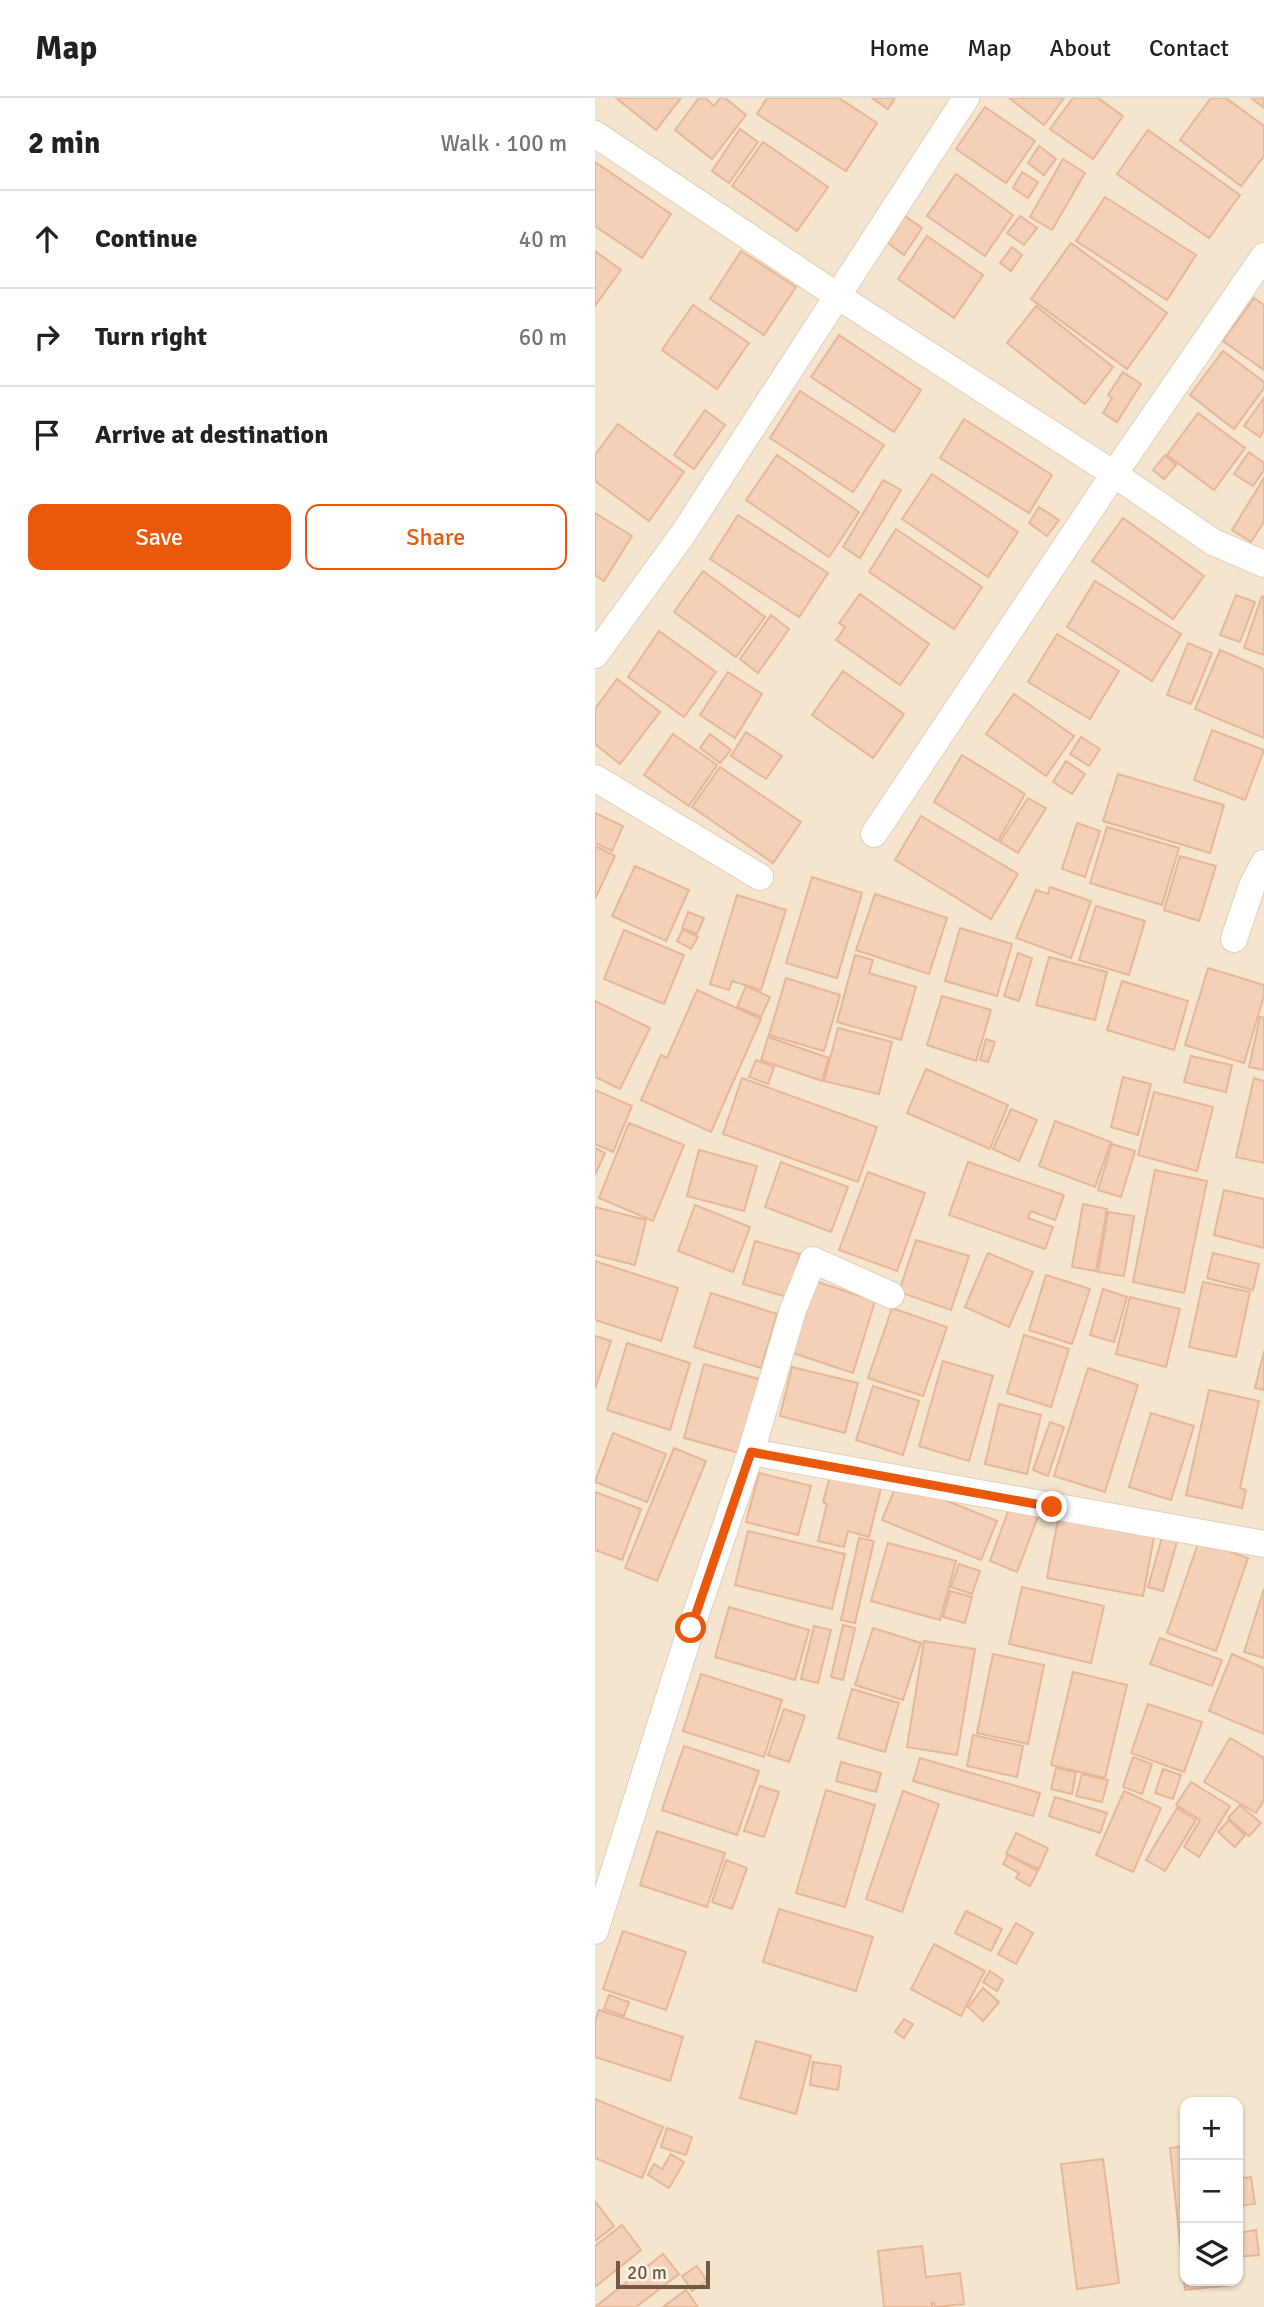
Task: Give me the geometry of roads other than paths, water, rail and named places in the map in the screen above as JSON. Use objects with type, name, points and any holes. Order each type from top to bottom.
[{"type":"street","points":[[595,654],[683,534],[966,98]]},
{"type":"street","points":[[595,134],[836,295],[1114,474],[1213,542],[1264,564]]},
{"type":"street","points":[[874,834],[1114,474],[1264,256]]},
{"type":"street","points":[[595,778],[760,877]]},
{"type":"street","points":[[1234,939],[1252,886],[1264,863]]},
{"type":"street","points":[[595,1931],[691,1628],[751,1452],[793,1310],[813,1260],[891,1295]]},
{"type":"street","points":[[751,1452],[1264,1544]]}]
